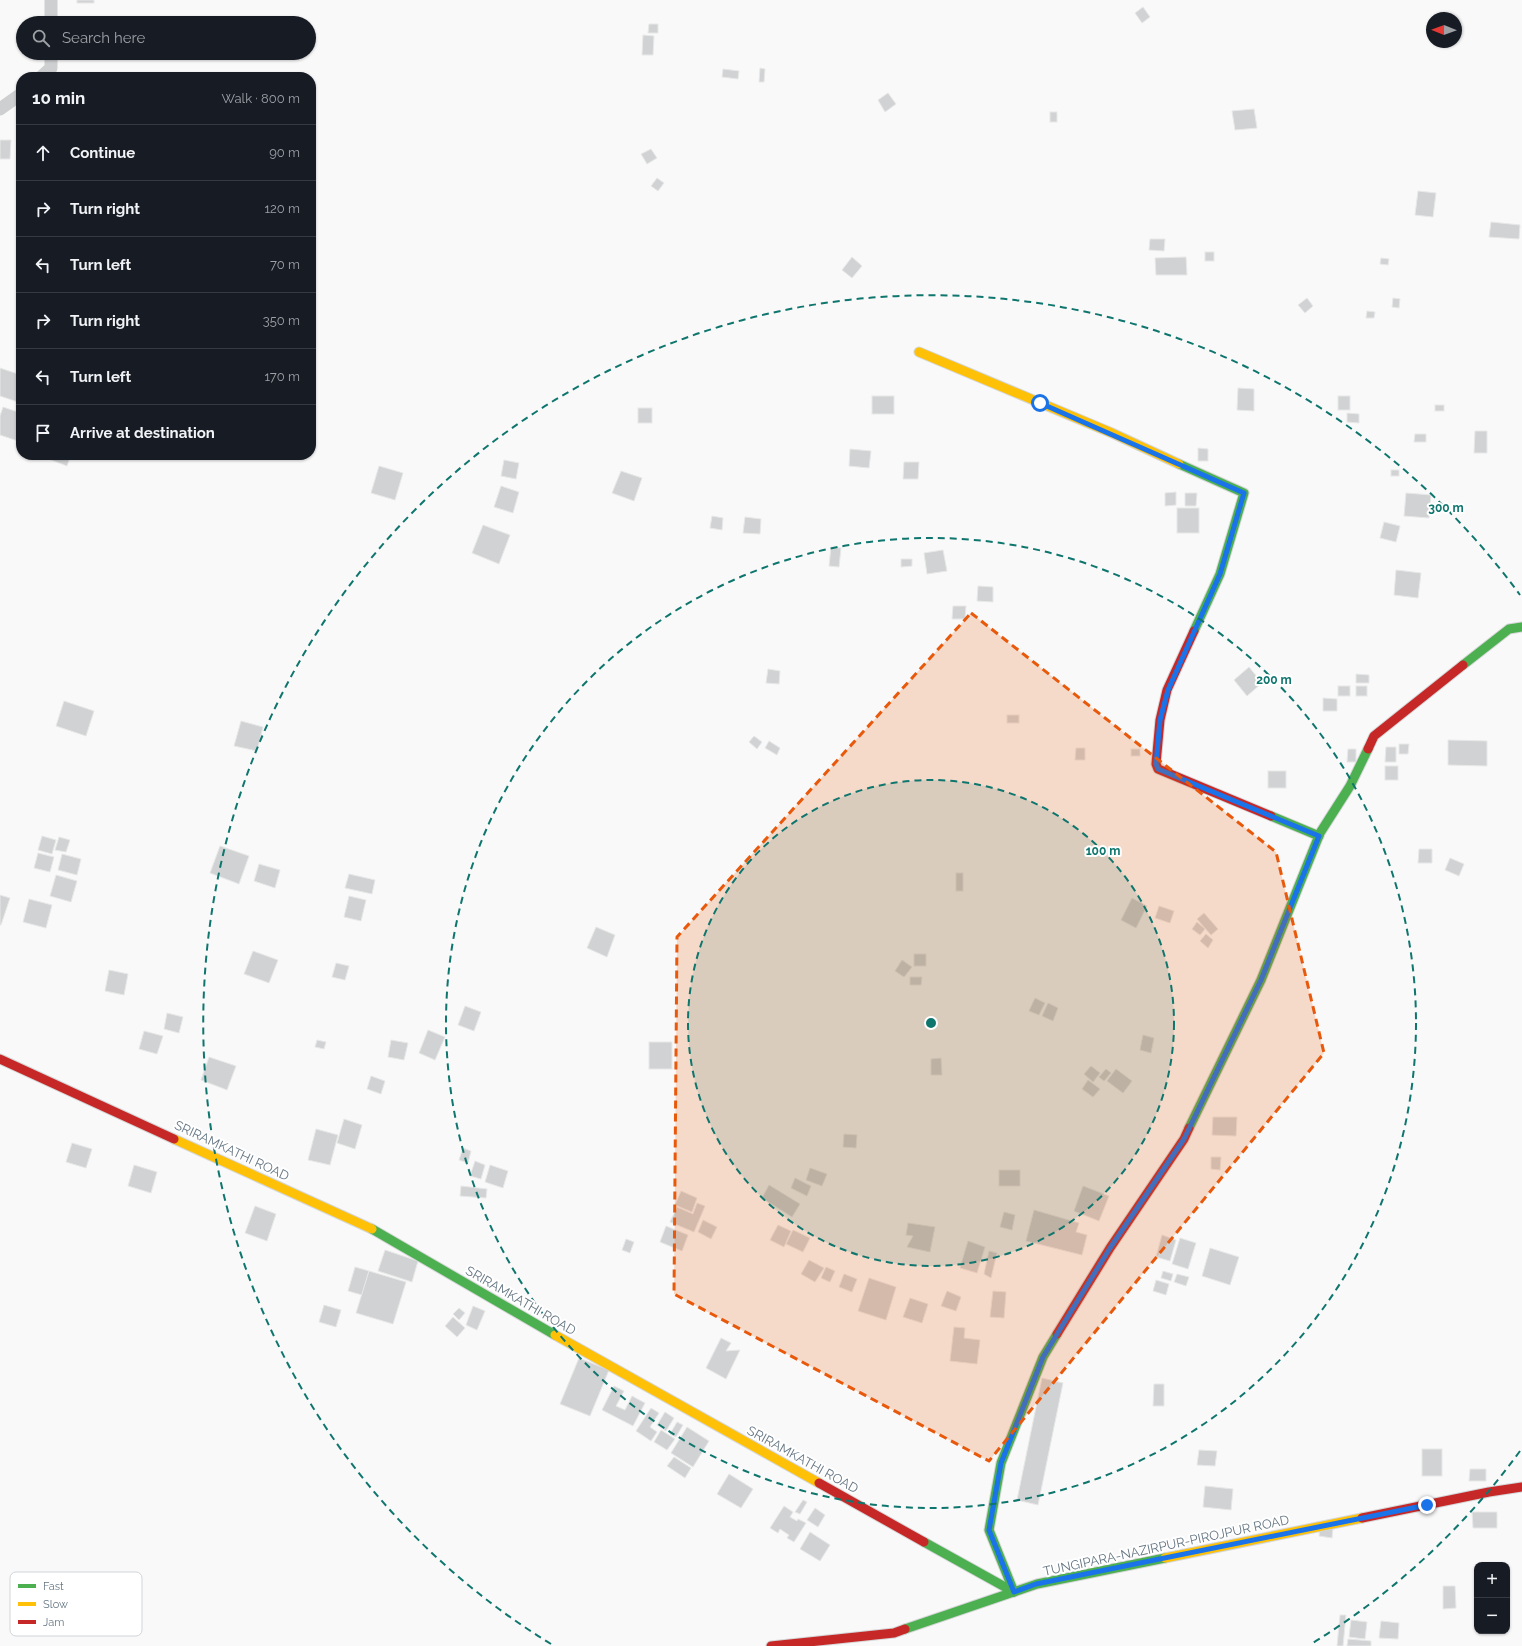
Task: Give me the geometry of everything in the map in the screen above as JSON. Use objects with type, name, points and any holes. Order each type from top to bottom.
[{"type":"street","points":[[51,16],[52,0]]},
{"type":"street","points":[[47,72],[51,68],[51,60]]},
{"type":"street","points":[[0,110],[16,98]]},
{"type":"street","points":[[918,352],[1112,434],[1244,493],[1220,574],[1168,690],[1160,720],[1156,764],[1158,769],[1319,836]]},
{"type":"street","points":[[1014,1592],[989,1530],[1001,1463],[1043,1357],[1110,1248],[1184,1139],[1261,980],[1319,836],[1350,786],[1374,736],[1509,629],[1522,627]]},
{"type":"street","name":"SRIRAMKATHI ROAD","points":[[0,1059],[376,1231],[582,1350],[1014,1592]]},
{"type":"street","name":"TUNGIPARA-NAZIRPUR-PIROJPUR ROAD","points":[[771,1646],[894,1633],[1036,1584],[1489,1492],[1522,1487]]},
{"type":"highlighted area","points":[[971,613],[1276,852],[1324,1053],[989,1461],[674,1294],[677,937]]},
{"type":"building","points":[[77,0],[94,0],[94,3],[77,3]]},
{"type":"building","points":[[1143,7],[1150,17],[1142,23],[1135,13]]},
{"type":"building","points":[[649,24],[658,24],[658,33],[648,33]]},
{"type":"building","points":[[643,35],[654,36],[653,55],[642,55]]},
{"type":"building","points":[[760,68],[765,69],[764,82],[759,82]]},
{"type":"building","points":[[723,69],[739,71],[738,79],[722,77]]},
{"type":"building","points":[[888,93],[896,104],[885,112],[878,100]]},
{"type":"building","points":[[1254,109],[1257,128],[1235,130],[1232,111]]},
{"type":"building","points":[[1050,112],[1057,112],[1057,122],[1050,122]]},
{"type":"building","points":[[0,140],[11,140],[10,159],[0,159]]},
{"type":"building","points":[[651,149],[657,158],[647,164],[641,154]]},
{"type":"building","points":[[657,178],[664,183],[658,191],[651,186]]},
{"type":"building","points":[[1418,191],[1436,193],[1433,217],[1415,215]]},
{"type":"building","points":[[1491,222],[1520,225],[1519,239],[1489,237]]},
{"type":"building","points":[[1150,239],[1165,239],[1164,251],[1149,250]]},
{"type":"building","points":[[1205,252],[1214,252],[1214,261],[1205,261]]},
{"type":"building","points":[[852,257],[862,266],[852,278],[842,270]]},
{"type":"building","points":[[1186,257],[1187,275],[1156,275],[1155,258]]},
{"type":"building","points":[[1381,258],[1389,259],[1388,265],[1380,264]]},
{"type":"building","points":[[1307,298],[1313,306],[1305,313],[1298,305]]},
{"type":"building","points":[[1393,298],[1400,299],[1399,308],[1392,307]]},
{"type":"building","points":[[1367,311],[1375,312],[1374,318],[1366,318]]},
{"type":"building","points":[[0,368],[16,373],[16,401],[0,396]]},
{"type":"building","points":[[1238,388],[1254,389],[1254,411],[1237,410]]},
{"type":"building","points":[[872,396],[894,396],[894,414],[872,414]]},
{"type":"building","points":[[1338,396],[1350,396],[1350,410],[1338,410]]},
{"type":"building","points":[[1435,405],[1444,405],[1444,411],[1435,411]]},
{"type":"building","points":[[3,407],[16,411],[16,440],[0,435],[0,416]]},
{"type":"building","points":[[638,408],[652,408],[652,423],[638,423]]},
{"type":"building","points":[[1347,413],[1359,414],[1359,423],[1347,422]]},
{"type":"building","points":[[1475,431],[1487,431],[1487,453],[1474,453]]},
{"type":"building","points":[[1415,434],[1426,434],[1426,442],[1414,442]]},
{"type":"building","points":[[1198,448],[1208,449],[1208,461],[1198,461]]},
{"type":"building","points":[[850,449],[871,451],[869,468],[849,466]]},
{"type":"building","points":[[51,460],[69,460],[67,466]]},
{"type":"building","points":[[504,460],[519,463],[516,479],[501,476]]},
{"type":"building","points":[[904,462],[919,462],[918,479],[903,479]]},
{"type":"building","points":[[379,466],[403,473],[395,500],[371,493]]},
{"type":"building","points":[[1391,470],[1399,470],[1399,476],[1391,476]]},
{"type":"building","points":[[621,471],[642,478],[634,501],[612,493]]},
{"type":"building","points":[[501,486],[519,492],[513,513],[494,507]]},
{"type":"building","points":[[1176,492],[1176,505],[1165,506],[1165,493]]},
{"type":"building","points":[[1185,493],[1197,493],[1196,506],[1185,506]]},
{"type":"building","points":[[1406,493],[1431,495],[1429,518],[1404,516]]},
{"type":"building","points":[[1177,508],[1199,508],[1199,533],[1177,533]]},
{"type":"building","points":[[712,516],[723,518],[722,530],[710,528]]},
{"type":"building","points":[[745,517],[761,519],[760,534],[743,533]]},
{"type":"building","points":[[1384,522],[1400,526],[1396,542],[1380,538]]},
{"type":"building","points":[[483,525],[510,535],[499,564],[472,553]]},
{"type":"building","points":[[831,547],[841,548],[839,567],[829,566]]},
{"type":"building","points":[[943,550],[947,571],[927,574],[924,553]]},
{"type":"building","points":[[901,559],[912,559],[912,566],[901,567]]},
{"type":"building","points":[[1396,570],[1421,573],[1418,598],[1394,595]]},
{"type":"building","points":[[978,586],[993,587],[993,602],[977,601]]},
{"type":"building","points":[[953,606],[966,606],[965,619],[952,619]]},
{"type":"building","points":[[1249,667],[1262,683],[1247,696],[1234,680]]},
{"type":"building","points":[[768,669],[780,671],[779,684],[766,683]]},
{"type":"building","points":[[1356,674],[1369,675],[1369,683],[1356,683]]},
{"type":"building","points":[[1338,686],[1350,686],[1350,696],[1338,696]]},
{"type":"building","points":[[1356,686],[1367,686],[1367,696],[1356,696]]},
{"type":"building","points":[[1323,698],[1337,699],[1337,711],[1323,711]]},
{"type":"building","points":[[64,701],[94,711],[86,736],[56,726]]},
{"type":"building","points":[[1007,715],[1019,715],[1019,723],[1007,723]]},
{"type":"building","points":[[241,721],[263,727],[257,751],[234,746]]},
{"type":"building","points":[[754,736],[762,742],[757,749],[749,742]]},
{"type":"building","points":[[1448,740],[1487,741],[1487,766],[1448,765]]},
{"type":"building","points":[[769,741],[780,748],[777,755],[765,748]]},
{"type":"building","points":[[1399,744],[1409,744],[1408,754],[1399,754]]},
{"type":"building","points":[[1386,747],[1396,747],[1396,762],[1385,762]]},
{"type":"building","points":[[1076,748],[1085,748],[1085,760],[1075,760]]},
{"type":"building","points":[[1131,749],[1140,749],[1140,756],[1131,756]]},
{"type":"building","points":[[1348,749],[1356,749],[1356,762],[1347,762]]},
{"type":"building","points":[[1385,766],[1398,766],[1398,780],[1385,780]]},
{"type":"building","points":[[1268,771],[1286,771],[1286,788],[1268,788]]},
{"type":"building","points":[[42,836],[56,840],[52,854],[38,850]]},
{"type":"building","points":[[59,837],[70,840],[66,852],[55,850]]},
{"type":"building","points":[[220,846],[249,856],[239,884],[210,873]]},
{"type":"building","points":[[1419,849],[1432,849],[1432,863],[1418,863]]},
{"type":"building","points":[[38,853],[54,857],[50,872],[34,868]]},
{"type":"building","points":[[62,854],[81,859],[77,875],[58,870]]},
{"type":"building","points":[[1450,858],[1464,864],[1459,876],[1445,870]]},
{"type":"building","points":[[259,864],[280,870],[275,888],[254,881]]},
{"type":"building","points":[[956,873],[963,873],[963,891],[956,891]]},
{"type":"building","points":[[349,874],[375,880],[372,894],[345,888]]},
{"type":"building","points":[[56,875],[77,881],[71,902],[50,896]]},
{"type":"building","points":[[0,895],[10,898],[1,925],[0,925]]},
{"type":"building","points":[[349,896],[366,900],[361,921],[344,917]]},
{"type":"building","points":[[1132,898],[1147,906],[1136,928],[1121,920]]},
{"type":"building","points":[[29,899],[52,905],[46,928],[23,922]]},
{"type":"building","points":[[1159,906],[1174,911],[1170,923],[1155,918]]},
{"type":"building","points":[[1204,913],[1218,929],[1211,935],[1197,919]]},
{"type":"building","points":[[1197,922],[1205,929],[1200,935],[1192,929]]},
{"type":"building","points":[[596,927],[615,935],[607,957],[587,948]]},
{"type":"building","points":[[1206,934],[1213,940],[1208,948],[1200,941]]},
{"type":"building","points":[[253,951],[278,960],[269,983],[244,974]]},
{"type":"building","points":[[914,954],[926,954],[926,966],[914,966]]},
{"type":"building","points":[[902,960],[912,967],[904,977],[895,971]]},
{"type":"building","points":[[336,963],[349,966],[345,980],[332,977]]},
{"type":"building","points":[[109,970],[128,974],[124,995],[105,991]]},
{"type":"building","points":[[910,977],[922,977],[921,985],[910,985]]},
{"type":"building","points":[[1035,998],[1045,1003],[1039,1015],[1029,1011]]},
{"type":"building","points":[[1048,1003],[1058,1008],[1053,1021],[1042,1016]]},
{"type":"building","points":[[465,1006],[481,1012],[474,1031],[458,1025]]},
{"type":"building","points":[[167,1013],[183,1017],[179,1033],[164,1029]]},
{"type":"building","points":[[428,1030],[445,1037],[435,1060],[419,1053]]},
{"type":"building","points":[[144,1031],[163,1036],[157,1054],[139,1049]]},
{"type":"building","points":[[1143,1035],[1154,1038],[1151,1053],[1140,1050]]},
{"type":"building","points":[[317,1040],[326,1042],[324,1049],[315,1047]]},
{"type":"building","points":[[391,1040],[408,1043],[404,1060],[388,1057]]},
{"type":"building","points":[[649,1042],[672,1042],[672,1069],[649,1069]]},
{"type":"building","points":[[209,1057],[236,1066],[227,1090],[201,1080]]},
{"type":"building","points":[[941,1058],[942,1075],[931,1075],[931,1059]]},
{"type":"building","points":[[1091,1066],[1100,1073],[1093,1082],[1084,1074]]},
{"type":"building","points":[[1106,1069],[1111,1073],[1104,1081],[1099,1077]]},
{"type":"building","points":[[1116,1069],[1132,1081],[1123,1093],[1107,1081]]},
{"type":"building","points":[[371,1076],[385,1081],[381,1094],[367,1089]]},
{"type":"building","points":[[1088,1080],[1100,1089],[1093,1097],[1082,1089]]},
{"type":"building","points":[[1213,1117],[1237,1117],[1236,1136],[1212,1135]]},
{"type":"building","points":[[344,1119],[362,1125],[355,1149],[337,1143]]},
{"type":"building","points":[[316,1129],[338,1135],[330,1165],[308,1160]]},
{"type":"building","points":[[844,1134],[857,1135],[856,1148],[843,1147]]},
{"type":"building","points":[[72,1143],[92,1149],[86,1168],[66,1162]]},
{"type":"building","points":[[463,1148],[471,1151],[468,1163],[459,1160]]},
{"type":"building","points":[[1211,1157],[1221,1157],[1220,1170],[1211,1169]]},
{"type":"building","points":[[475,1161],[485,1165],[481,1179],[470,1176]]},
{"type":"building","points":[[134,1165],[157,1172],[151,1193],[128,1186]]},
{"type":"building","points":[[490,1165],[508,1171],[503,1188],[485,1182]]},
{"type":"building","points":[[810,1168],[827,1174],[822,1186],[806,1180]]},
{"type":"building","points":[[999,1170],[1020,1170],[1020,1186],[999,1186]]},
{"type":"building","points":[[795,1178],[811,1186],[807,1196],[791,1188]]},
{"type":"building","points":[[769,1185],[800,1204],[792,1217],[762,1198]]},
{"type":"building","points":[[461,1186],[487,1189],[486,1198],[460,1196]]},
{"type":"building","points":[[1083,1186],[1109,1196],[1099,1221],[1074,1211]]},
{"type":"building","points":[[681,1191],[697,1198],[692,1212],[675,1205]]},
{"type":"building","points":[[697,1203],[705,1206],[694,1232],[670,1222],[677,1207],[693,1214]]},
{"type":"building","points":[[255,1206],[276,1214],[267,1241],[245,1233]]},
{"type":"building","points":[[1034,1210],[1079,1223],[1076,1232],[1087,1235],[1082,1255],[1026,1241]]},
{"type":"building","points":[[1004,1212],[1015,1215],[1012,1230],[1000,1227]]},
{"type":"building","points":[[703,1220],[717,1227],[711,1239],[698,1232]]},
{"type":"building","points":[[908,1223],[935,1227],[930,1252],[907,1247],[913,1236],[906,1235]]},
{"type":"building","points":[[778,1225],[791,1231],[784,1247],[770,1240]]},
{"type":"building","points":[[666,1226],[688,1235],[682,1251],[660,1242]]},
{"type":"building","points":[[793,1230],[810,1238],[803,1252],[786,1244]]},
{"type":"building","points":[[1162,1235],[1176,1240],[1170,1261],[1156,1257]]},
{"type":"building","points":[[1180,1238],[1196,1243],[1188,1269],[1172,1264]]},
{"type":"building","points":[[626,1239],[634,1242],[630,1253],[622,1250]]},
{"type":"building","points":[[968,1241],[985,1247],[977,1273],[960,1268]]},
{"type":"building","points":[[1210,1248],[1239,1257],[1230,1285],[1202,1276]]},
{"type":"building","points":[[385,1250],[418,1261],[412,1282],[378,1271]]},
{"type":"building","points":[[989,1251],[997,1253],[991,1278],[984,1274]]},
{"type":"building","points":[[809,1260],[824,1268],[815,1282],[801,1274]]},
{"type":"building","points":[[355,1267],[369,1271],[362,1295],[348,1291]]},
{"type":"building","points":[[826,1267],[835,1271],[830,1282],[821,1278]]},
{"type":"building","points":[[369,1271],[406,1282],[393,1324],[356,1313]]},
{"type":"building","points":[[1163,1271],[1173,1274],[1171,1281],[1161,1278]]},
{"type":"building","points":[[844,1274],[857,1279],[852,1292],[839,1287]]},
{"type":"building","points":[[1177,1274],[1189,1277],[1186,1286],[1174,1282]]},
{"type":"building","points":[[869,1278],[896,1287],[886,1320],[858,1311]]},
{"type":"building","points":[[1156,1280],[1169,1284],[1166,1295],[1153,1291]]},
{"type":"building","points":[[947,1291],[961,1297],[956,1311],[941,1306]]},
{"type":"building","points":[[993,1291],[1006,1292],[1004,1318],[990,1317]]},
{"type":"building","points":[[910,1298],[928,1304],[922,1323],[903,1317]]},
{"type":"building","points":[[324,1305],[341,1310],[336,1327],[319,1322]]},
{"type":"building","points":[[473,1306],[485,1311],[477,1330],[466,1325]]},
{"type":"building","points":[[459,1308],[465,1313],[459,1320],[453,1314]]},
{"type":"building","points":[[453,1317],[465,1328],[457,1337],[445,1326]]},
{"type":"building","points":[[954,1327],[965,1328],[964,1338],[980,1340],[977,1364],[950,1361]]},
{"type":"building","points":[[721,1338],[731,1343],[726,1351],[740,1350],[726,1379],[706,1368]]},
{"type":"building","points":[[579,1358],[609,1370],[590,1416],[560,1404]]},
{"type":"building","points":[[1042,1378],[1063,1383],[1038,1505],[1017,1500]]},
{"type":"building","points":[[1154,1384],[1164,1384],[1164,1406],[1153,1406]]},
{"type":"building","points":[[614,1386],[624,1391],[616,1406],[625,1410],[632,1396],[645,1403],[633,1426],[602,1410]]},
{"type":"building","points":[[651,1408],[659,1413],[650,1427],[657,1432],[651,1441],[636,1431]]},
{"type":"building","points":[[665,1412],[674,1418],[666,1431],[657,1425]]},
{"type":"building","points":[[677,1422],[683,1425],[676,1437],[670,1434]]},
{"type":"building","points":[[687,1427],[709,1441],[693,1467],[671,1453]]},
{"type":"building","points":[[661,1430],[675,1439],[667,1450],[654,1442]]},
{"type":"building","points":[[1422,1449],[1442,1449],[1442,1476],[1422,1476]]},
{"type":"building","points":[[1199,1450],[1217,1451],[1215,1466],[1197,1465]]},
{"type":"building","points":[[674,1457],[691,1468],[685,1478],[667,1466]]},
{"type":"building","points":[[1470,1469],[1486,1469],[1486,1481],[1469,1481]]},
{"type":"building","points":[[729,1474],[753,1489],[741,1508],[717,1494]]},
{"type":"building","points":[[1205,1486],[1233,1489],[1231,1510],[1203,1507]]},
{"type":"building","points":[[803,1500],[807,1502],[800,1514],[795,1512]]},
{"type":"building","points":[[784,1506],[793,1512],[790,1517],[797,1521],[798,1519],[806,1523],[794,1542],[787,1538],[789,1535],[780,1529],[778,1533],[770,1528]]},
{"type":"building","points":[[815,1508],[825,1515],[818,1527],[807,1520]]},
{"type":"building","points":[[1472,1512],[1497,1512],[1497,1528],[1473,1528]]},
{"type":"building","points":[[1320,1527],[1333,1528],[1332,1538],[1319,1536]]},
{"type":"building","points":[[810,1532],[830,1545],[820,1561],[800,1549]]},
{"type":"building","points":[[1443,1586],[1455,1586],[1456,1608],[1443,1609]]},
{"type":"building","points":[[1340,1615],[1346,1615],[1343,1646],[1337,1646]]},
{"type":"building","points":[[1351,1620],[1367,1622],[1365,1639],[1349,1637]]},
{"type":"building","points":[[1381,1621],[1399,1623],[1398,1639],[1379,1638]]},
{"type":"building","points":[[1348,1639],[1371,1641],[1371,1646],[1347,1646]]},
{"type":"traffic: fast","points":[[1179,464],[1244,493],[1220,574],[1194,631]]},
{"type":"traffic: fast","points":[[1463,665],[1509,629],[1522,627]]},
{"type":"traffic: fast","points":[[1189,1128],[1261,980],[1320,833],[1350,786],[1368,749]]},
{"type":"traffic: fast","points":[[1271,816],[1319,836]]},
{"type":"traffic: fast","points":[[372,1229],[555,1335]]},
{"type":"traffic: fast","points":[[1014,1592],[989,1530],[1001,1463],[1043,1357],[1057,1334]]},
{"type":"traffic: fast","points":[[924,1542],[1014,1592]]},
{"type":"traffic: fast","points":[[905,1629],[1037,1584],[1165,1558]]},
{"type":"traffic: slow","points":[[919,352],[1112,433],[1179,464]]},
{"type":"traffic: slow","points":[[174,1139],[372,1229]]},
{"type":"traffic: slow","points":[[555,1335],[819,1483]]},
{"type":"traffic: slow","points":[[1165,1558],[1362,1518]]},
{"type":"traffic: jam","points":[[1194,631],[1167,690],[1160,720],[1156,764],[1158,769],[1271,816]]},
{"type":"traffic: jam","points":[[1368,749],[1374,736],[1463,665]]},
{"type":"traffic: jam","points":[[0,1059],[174,1139]]},
{"type":"traffic: jam","points":[[1057,1334],[1110,1248],[1184,1139],[1189,1128]]},
{"type":"traffic: jam","points":[[819,1483],[924,1542]]},
{"type":"traffic: jam","points":[[1362,1518],[1489,1492],[1522,1487]]},
{"type":"traffic: jam","points":[[771,1646],[894,1633],[905,1629]]},
{"type":"route","points":[[1040,403],[1244,493],[1220,574],[1168,690],[1160,720],[1156,764],[1158,769],[1319,836],[1261,980],[1184,1139],[1110,1248],[1043,1357],[1001,1463],[989,1530],[1014,1592],[1036,1584],[1427,1505]]}]
